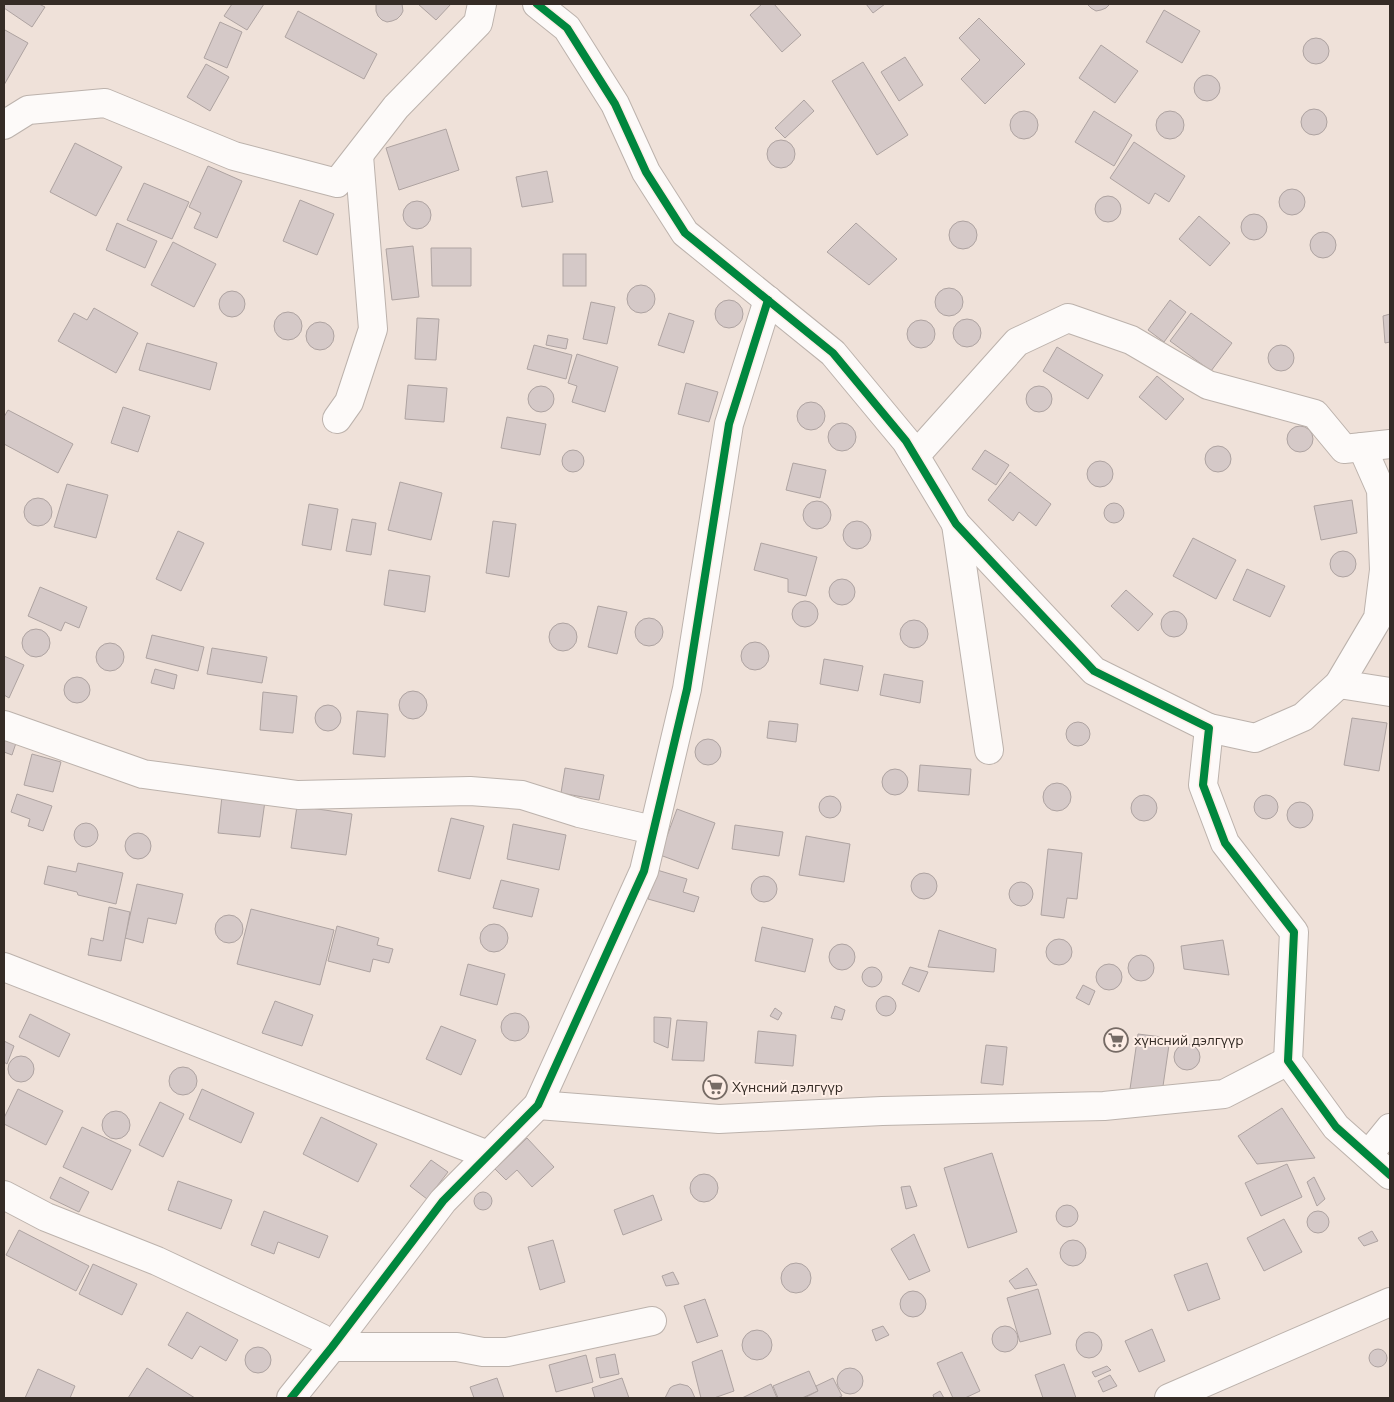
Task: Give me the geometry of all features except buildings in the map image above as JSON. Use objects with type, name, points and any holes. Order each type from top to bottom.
[{"type":"street","points":[[4,125],[28,110],[105,103],[234,156],[338,184],[396,107],[478,23],[482,4]]},
{"type":"street","points":[[537,4],[567,28],[615,104],[646,172],[685,233],[833,353],[906,442],[956,524],[1094,670],[1209,728],[1255,738],[1302,718],[1339,684],[1378,618],[1384,570],[1381,490],[1362,447]]},
{"type":"street","points":[[337,419],[349,402],[373,329],[359,156]]},
{"type":"street","points":[[291,1398],[443,1201],[538,1105],[644,871],[688,689],[729,424],[768,300]]},
{"type":"street","points":[[915,456],[1017,342],[1068,318],[1131,340],[1208,385],[1315,414],[1344,450],[1390,444]]},
{"type":"street","points":[[956,524],[989,750]]},
{"type":"street","points":[[1339,684],[1390,692]]},
{"type":"street","points":[[4,725],[144,774],[298,795],[470,791],[522,795],[579,813],[653,830]]},
{"type":"street","points":[[1209,728],[1203,784],[1225,843],[1294,932],[1288,1062],[1336,1127],[1390,1175]]},
{"type":"street","points":[[4,966],[488,1155]]},
{"type":"street","points":[[538,1105],[719,1119],[882,1111],[1104,1106],[1224,1094],[1288,1062]]},
{"type":"street","points":[[1368,1155],[1390,1128]]},
{"type":"street","points":[[4,1195],[46,1217],[157,1261],[322,1338],[332,1347],[457,1347],[483,1352],[507,1352],[652,1321]]},
{"type":"street","points":[[1169,1398],[1390,1302]]},
{"type":"cycle path","points":[[537,4],[567,28],[615,104],[646,172],[685,233],[833,353],[906,441],[956,524],[1094,671],[1209,728],[1203,785],[1225,843],[1294,932],[1288,1061],[1336,1127],[1390,1175]]},
{"type":"cycle path","points":[[291,1398],[443,1201],[538,1105],[644,871],[687,689],[729,424],[768,300]]},
{"type":"place","name":"хүнсний дэлгүүр","points":[[1116,1040]]},
{"type":"place","name":"Хүнсний дэлгүүр","points":[[715,1087]]}]
